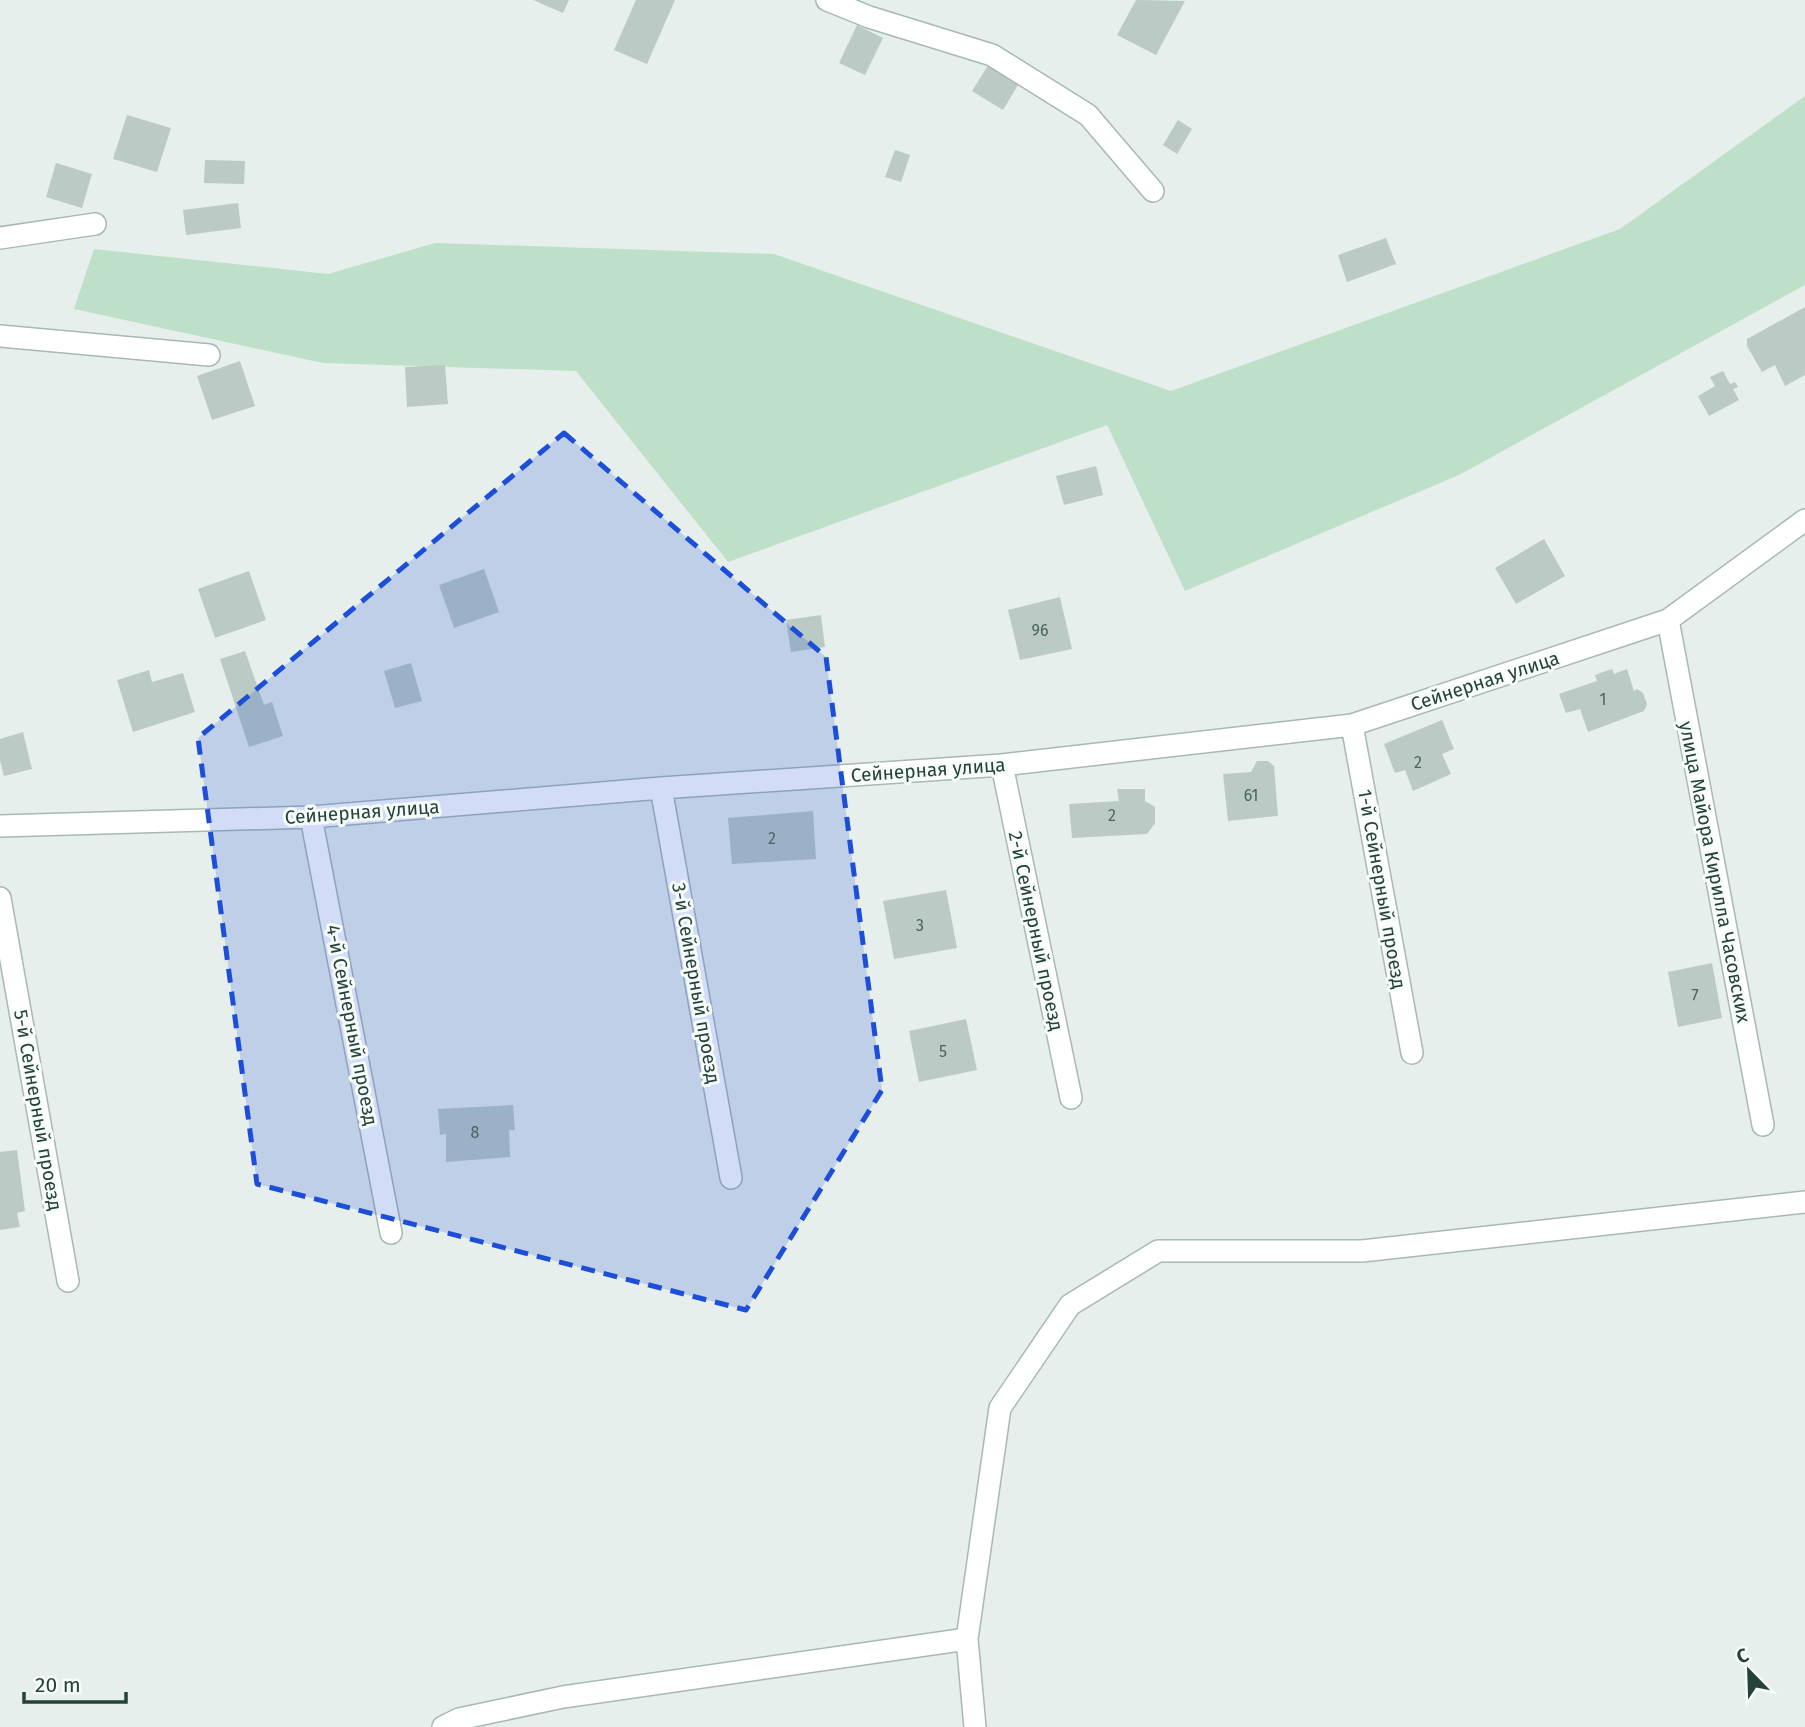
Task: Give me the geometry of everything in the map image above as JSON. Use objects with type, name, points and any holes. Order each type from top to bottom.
[{"type":"lane","points":[[827,0],[869,17],[992,55],[1088,115],[1153,191]]},
{"type":"lane","points":[[0,238],[95,224]]},
{"type":"lane","points":[[0,336],[209,355]]},
{"type":"lane","name":"Сейнерная улица","points":[[0,827],[311,817],[661,788],[1002,765],[1352,725],[1668,620],[1805,520]]},
{"type":"lane","name":"улица Майора Кирилла Часовских","points":[[1668,620],[1763,1125]]},
{"type":"lane","name":"1-й Сейнерный проезд","points":[[1352,725],[1412,1053]]},
{"type":"lane","name":"2-й Сейнерный проезд","points":[[1002,765],[1071,1098]]},
{"type":"lane","name":"3-й Сейнерный проезд","points":[[661,788],[731,1178]]},
{"type":"lane","name":"4-й Сейнерный проезд","points":[[311,817],[391,1234]]},
{"type":"lane","name":"5-й Сейнерный проезд","points":[[0,898],[68,1280]]},
{"type":"lane","points":[[975,1727],[967,1639],[1000,1408],[1070,1305],[1158,1251],[1362,1251],[1805,1202]]},
{"type":"lane","points":[[443,1727],[460,1719],[564,1697],[967,1639]]},
{"type":"highlighted area","points":[[564,433],[826,657],[882,1090],[746,1310],[257,1184],[198,738]]},
{"type":"green space","points":[[1805,96],[1805,285],[1459,475],[1185,591],[1107,425],[728,562],[576,371],[323,363],[74,309],[94,249],[328,274],[435,243],[774,254],[1171,391],[1620,229]]},
{"type":"building","points":[[533,0],[569,0],[563,13]]},
{"type":"building","points":[[636,0],[675,0],[647,64],[614,50]]},
{"type":"building","points":[[1136,0],[1185,1],[1156,55],[1117,35]]},
{"type":"building","points":[[857,25],[883,38],[865,75],[839,63]]},
{"type":"building","points":[[989,64],[1019,83],[1003,110],[972,91]]},
{"type":"building","points":[[127,115],[171,128],[157,172],[113,159]]},
{"type":"building","points":[[1178,120],[1192,129],[1177,154],[1163,145]]},
{"type":"building","points":[[895,150],[910,155],[901,182],[885,177]]},
{"type":"building","points":[[205,160],[245,161],[244,184],[204,183]]},
{"type":"building","points":[[56,163],[92,174],[82,208],[46,197]]},
{"type":"building","points":[[238,203],[241,228],[186,235],[183,210]]},
{"type":"building","points":[[1386,238],[1396,264],[1347,282],[1338,255]]},
{"type":"building","points":[[1805,307],[1805,375],[1785,386],[1775,365],[1762,372],[1747,346],[1747,339]]},
{"type":"building","points":[[240,361],[255,406],[212,420],[197,376]]},
{"type":"building","points":[[445,365],[448,404],[407,407],[405,367]]},
{"type":"building","points":[[1723,371],[1730,384],[1735,382],[1738,387],[1733,389],[1739,400],[1709,416],[1698,396],[1715,386],[1710,377]]},
{"type":"building","points":[[1096,466],[1103,495],[1064,505],[1056,476]]},
{"type":"building","points":[[1544,539],[1565,576],[1516,604],[1495,568]]},
{"type":"building","points":[[484,569],[499,612],[454,628],[439,585]]},
{"type":"building","points":[[249,571],[266,620],[215,638],[198,589]]},
{"type":"building","points":[[1060,597],[1072,649],[1020,660],[1008,610]]},
{"type":"building","points":[[821,615],[825,647],[791,652],[786,620]]},
{"type":"building","points":[[245,651],[264,705],[272,702],[283,736],[249,747],[220,659]]},
{"type":"building","points":[[411,663],[422,701],[395,708],[384,671]]},
{"type":"building","points":[[1612,669],[1614,674],[1627,669],[1634,691],[1637,689],[1643,693],[1647,704],[1644,711],[1588,732],[1580,709],[1566,713],[1559,694],[1597,681],[1595,675]]},
{"type":"building","points":[[149,670],[152,682],[183,673],[195,712],[133,732],[117,680]]},
{"type":"building","points":[[1442,720],[1454,749],[1442,754],[1451,774],[1413,791],[1405,770],[1395,773],[1384,744]]},
{"type":"building","points":[[23,732],[32,769],[4,776],[0,760],[0,739]]},
{"type":"building","points":[[1257,761],[1268,761],[1274,766],[1278,816],[1228,821],[1223,774],[1251,772]]},
{"type":"building","points":[[1117,789],[1145,789],[1145,801],[1155,807],[1155,823],[1147,834],[1072,838],[1069,804],[1119,801]]},
{"type":"building","points":[[813,811],[816,859],[732,864],[728,818]]},
{"type":"building","points":[[946,890],[957,948],[894,959],[883,901]]},
{"type":"building","points":[[1712,963],[1722,1018],[1678,1027],[1668,972]]},
{"type":"building","points":[[966,1019],[977,1070],[919,1082],[909,1031]]},
{"type":"building","points":[[513,1105],[515,1130],[509,1130],[510,1157],[446,1162],[446,1134],[440,1135],[438,1109]]},
{"type":"building","points":[[17,1150],[25,1211],[17,1213],[20,1227],[0,1230],[0,1152]]}]
